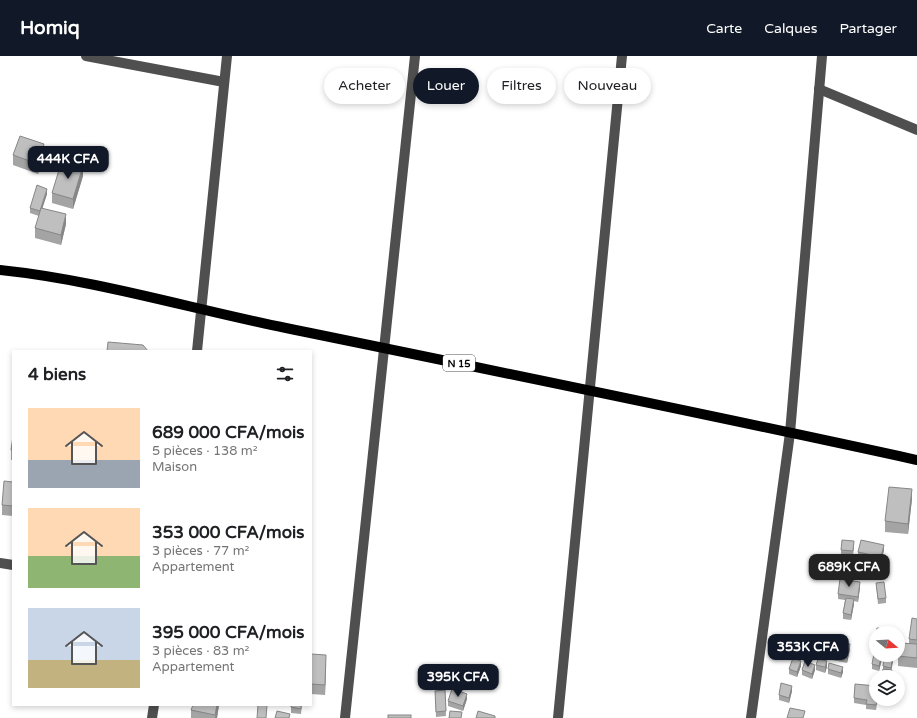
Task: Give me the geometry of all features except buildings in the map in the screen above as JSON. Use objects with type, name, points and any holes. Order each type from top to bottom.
[{"type":"main road","name":"N 15","points":[[0,270],[59,278],[203,309],[282,328],[384,347],[917,460]]},
{"type":"street","points":[[86,56],[224,82]]},
{"type":"street","points":[[197,350],[203,309],[227,56]]},
{"type":"street","points":[[346,718],[415,56]]},
{"type":"street","points":[[558,718],[622,56]]},
{"type":"street","points":[[751,718],[790,433],[822,56]]},
{"type":"street","points":[[819,89],[917,130]]},
{"type":"street","points":[[0,563],[12,565]]},
{"type":"street","points":[[152,718],[154,706]]}]
